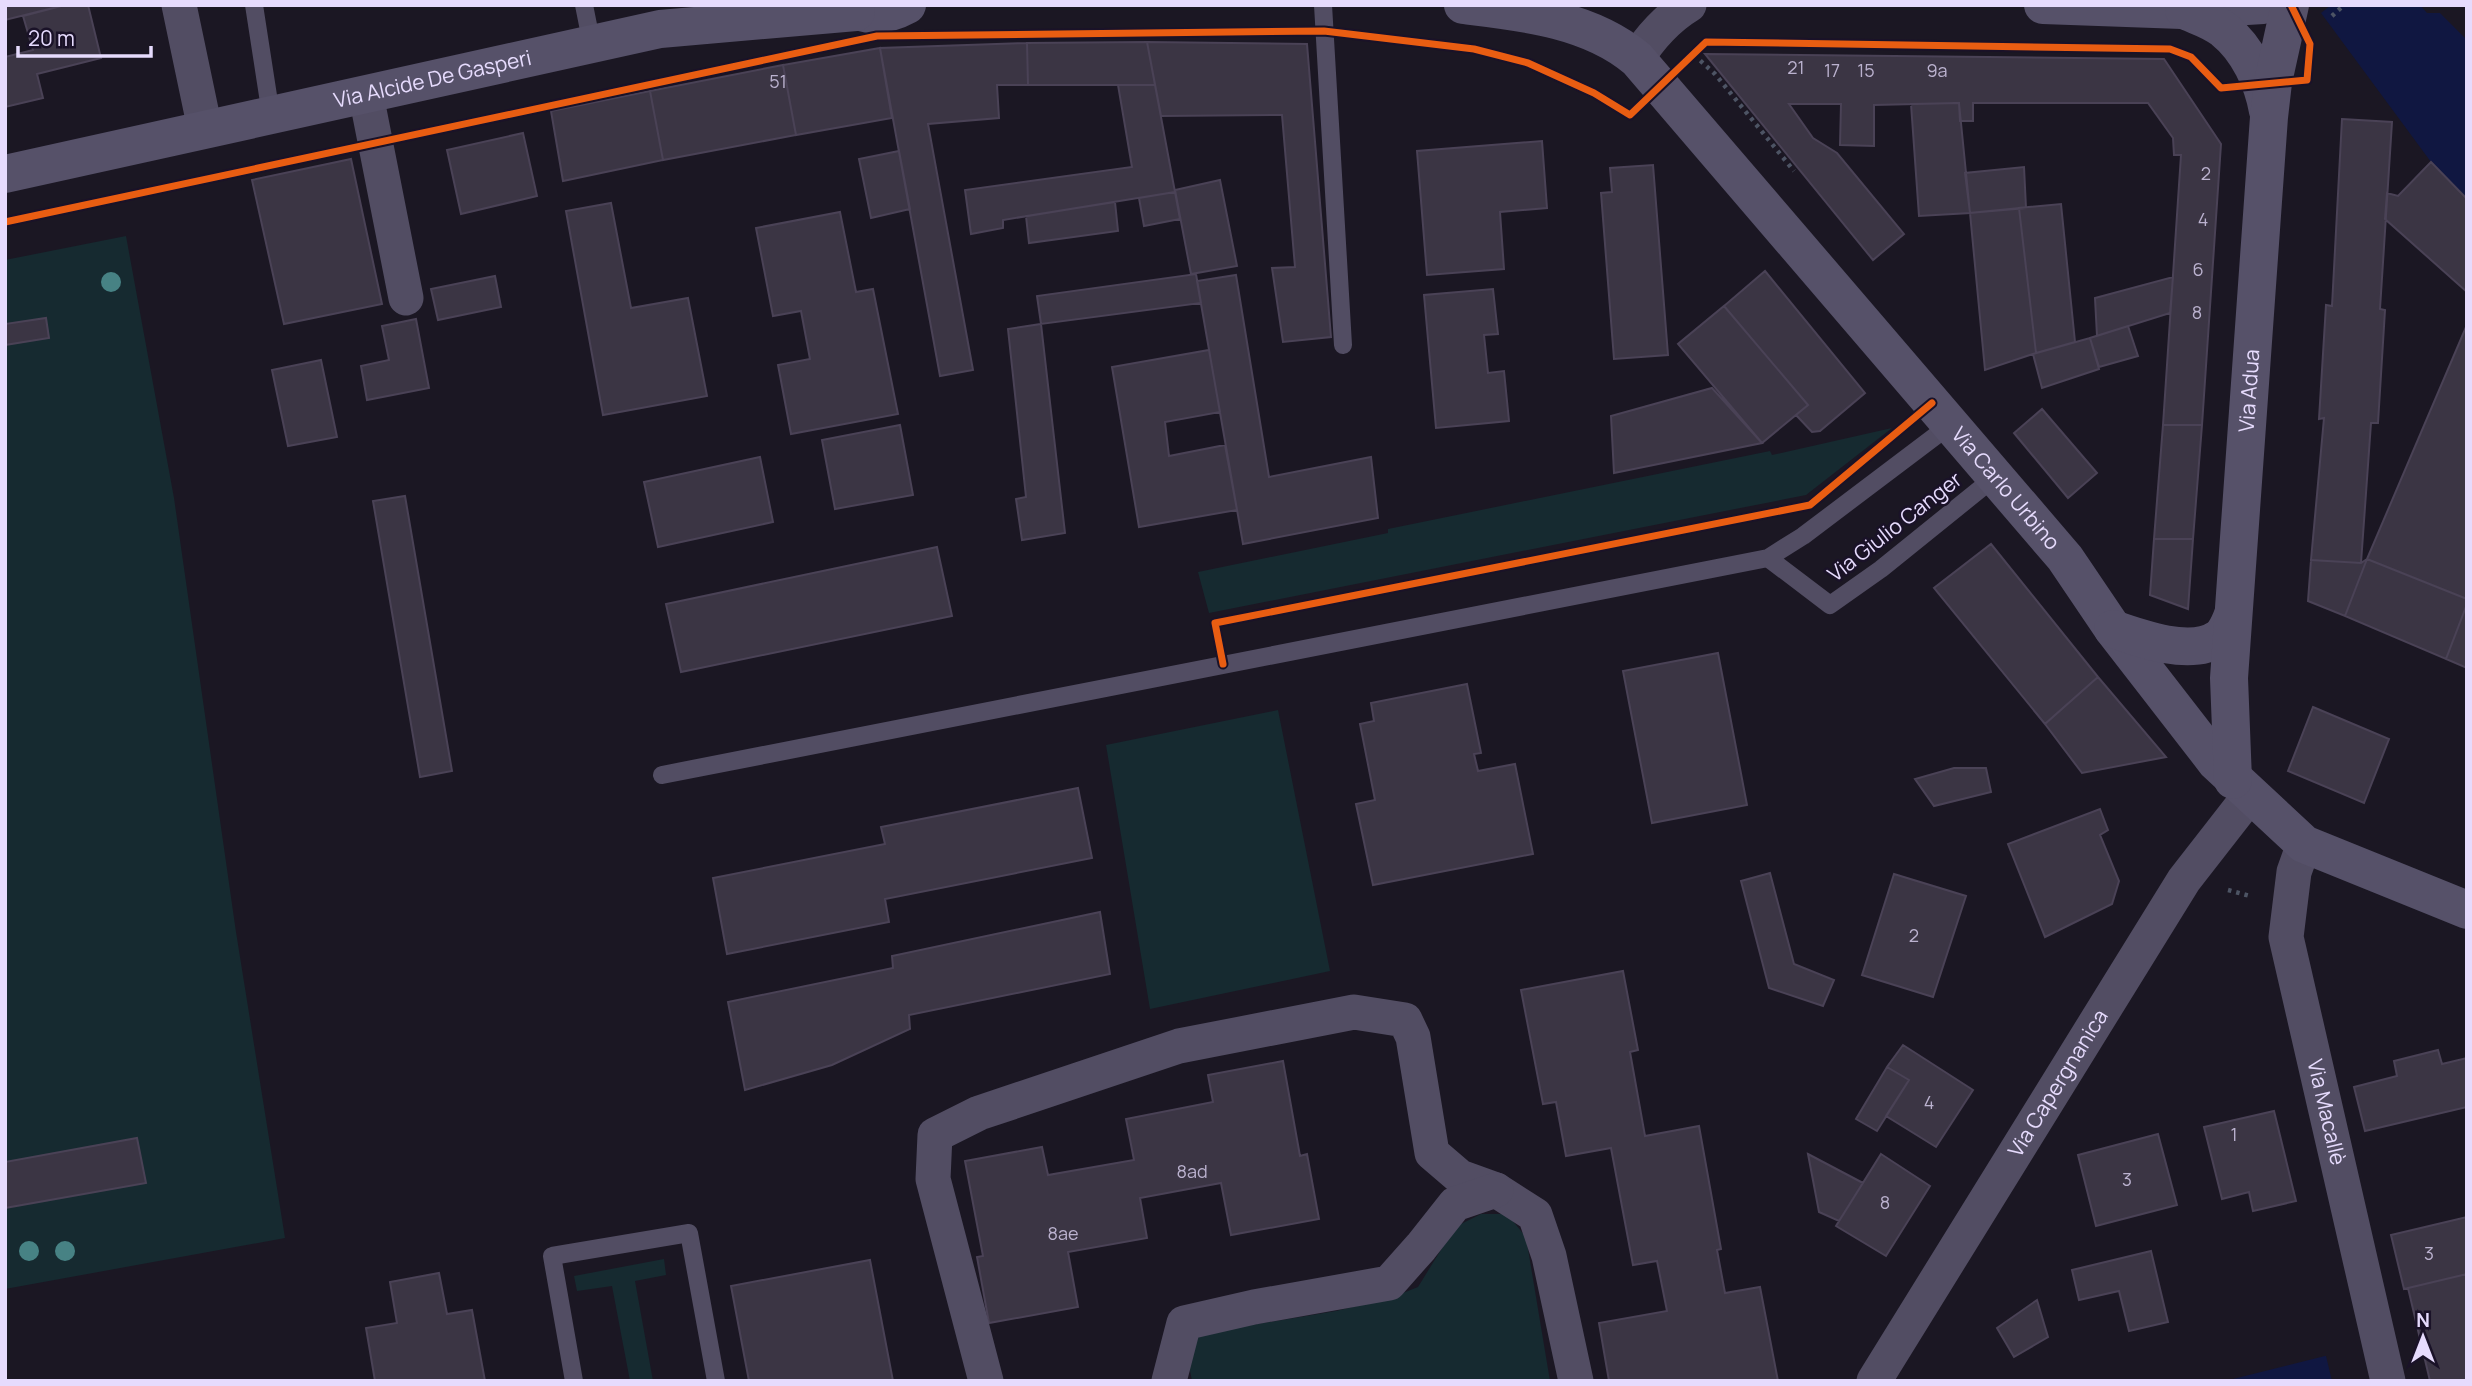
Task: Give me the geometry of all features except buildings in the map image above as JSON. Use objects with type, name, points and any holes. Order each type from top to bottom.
[{"type":"street","points":[[179,5],[205,130]]},
{"type":"street","name":"Via Alcide De Gasperi","points":[[660,29],[706,5]]},
{"type":"street","name":"Via Alcide De Gasperi","points":[[5,174],[660,29],[851,9],[873,16],[890,13],[908,5]]},
{"type":"street","points":[[1463,5],[1513,12],[1587,30],[1614,41],[1648,73]]},
{"type":"street","points":[[1648,73],[1643,48],[1661,28],[1689,5]]},
{"type":"street","points":[[2043,5],[2182,10],[2263,5]]},
{"type":"street","name":"Via Adua","points":[[2242,787],[2228,678],[2269,117],[2273,82],[2290,5]]},
{"type":"street","points":[[2182,10],[2207,19],[2224,30],[2239,47],[2256,71],[2265,94],[2269,117]]},
{"type":"street","name":"Via Carlo Urbino","points":[[1648,73],[2065,558],[2113,629],[2216,762],[2304,844],[2467,910]]},
{"type":"street","points":[[366,94],[406,298]]},
{"type":"street","points":[[2113,629],[2175,646],[2199,645],[2216,640],[2226,632],[2233,615]]},
{"type":"street","name":"Via Capergnanica","points":[[1874,1381],[2242,787]]},
{"type":"street","name":"Via Macallè","points":[[2304,844],[2294,872],[2286,937],[2388,1381]]},
{"type":"street","points":[[986,1381],[933,1179],[935,1135],[979,1114],[1179,1046],[1354,1012],[1405,1020],[1413,1037],[1432,1153],[1460,1177],[1496,1190],[1535,1215],[1549,1256],[1576,1381]]},
{"type":"street","points":[[1169,1381],[1184,1322],[1390,1283],[1455,1204],[1496,1190]]},
{"type":"lane","points":[[254,5],[271,115]]},
{"type":"lane","points":[[584,5],[592,45]]},
{"type":"lane","points":[[1323,5],[1343,345]]},
{"type":"lane","points":[[662,775],[1768,558],[1803,536],[1950,425]]},
{"type":"lane","name":"Via Giulio Canger","points":[[1768,558],[1830,606],[1881,569],[1995,477]]},
{"type":"lane","points":[[574,1381],[552,1256],[689,1233],[716,1381]]},
{"type":"path","points":[[1648,73],[1694,55],[1699,46]]},
{"type":"path","points":[[1694,55],[1715,74],[1799,178]]},
{"type":"shaded area","points":[[2331,5],[2420,5],[2427,13],[2440,13],[2467,40],[2467,199],[2431,162],[2321,13]]},
{"type":"shaded area","points":[[126,236],[174,498],[236,932],[285,1238],[5,1289],[5,260]]},
{"type":"shaded area","points":[[1892,428],[1806,495],[1209,613],[1198,572],[1388,533],[1388,529],[1770,451],[1772,455]]},
{"type":"shaded area","points":[[1278,710],[1330,971],[1150,1009],[1106,745]]},
{"type":"shaded area","points":[[1481,1214],[1507,1214],[1526,1237],[1550,1381],[1192,1381],[1187,1355],[1197,1334],[1336,1311],[1393,1297],[1418,1287],[1455,1227]]},
{"type":"shaded area","points":[[664,1259],[666,1275],[635,1281],[653,1381],[630,1381],[612,1286],[577,1291],[574,1276]]},
{"type":"shaded area","points":[[2325,1356],[2332,1381],[2225,1381]]},
{"type":"cycle path","points":[[5,222],[877,36],[1324,31],[1474,49],[1528,63],[1594,93],[1630,115],[1706,42],[2170,49],[2191,57],[2221,88],[2307,80],[2310,44],[2291,5]]},
{"type":"cycle path","points":[[1223,664],[1215,623],[1810,505],[1932,403]]}]
